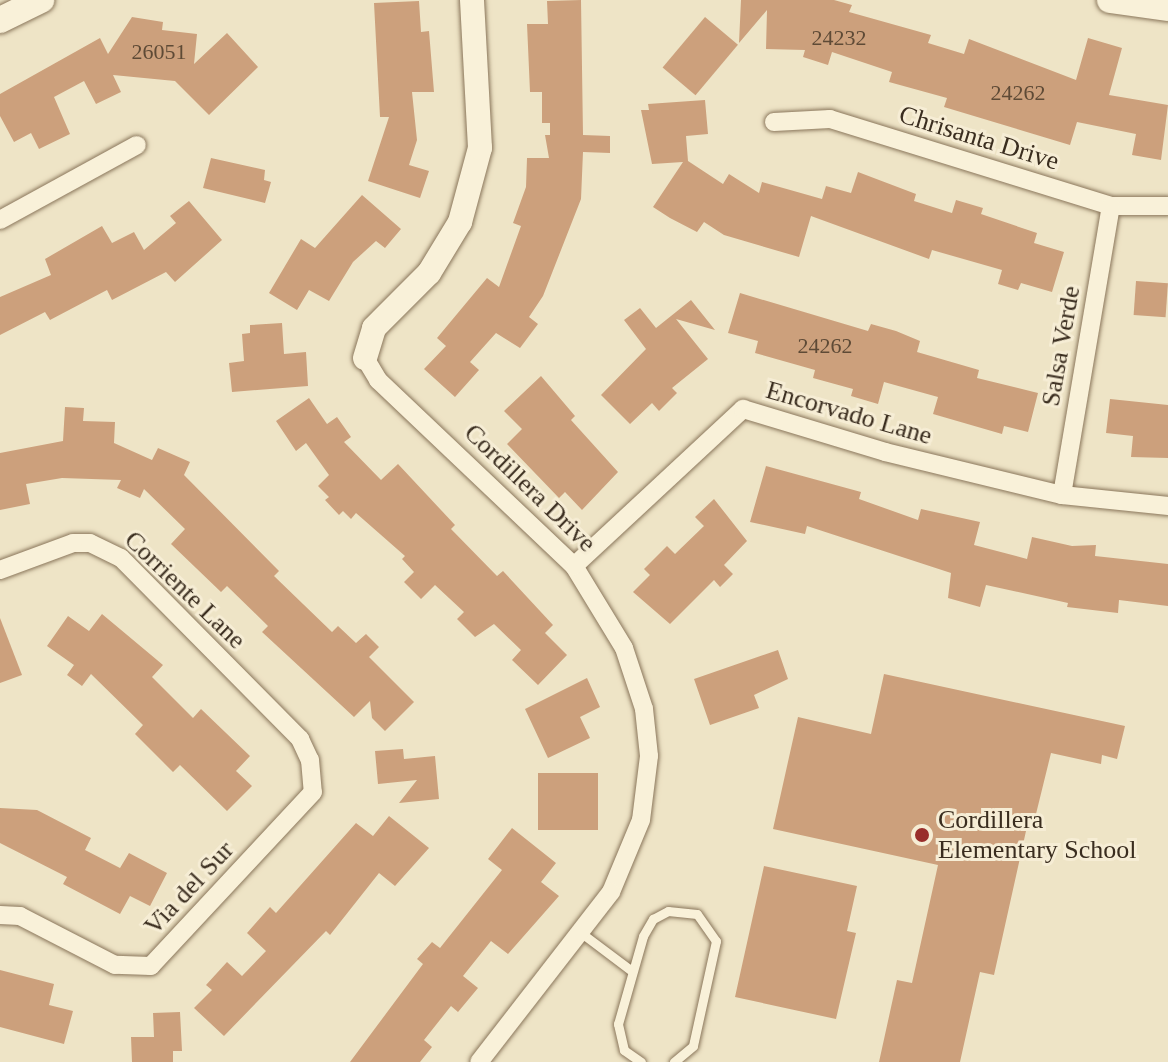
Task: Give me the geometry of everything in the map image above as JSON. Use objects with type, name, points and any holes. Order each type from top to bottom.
[{"type":"main road","points":[[0,20],[41,0]]},
{"type":"main road","points":[[1110,0],[1168,8]]},
{"type":"street","name":"Cordillera Drive","points":[[472,0],[480,148],[460,222],[429,273],[374,328],[365,358],[378,380],[574,566],[624,648],[644,709],[649,756],[641,820],[611,892],[479,1062]]},
{"type":"street","name":"Chrisanta Drive","points":[[774,122],[830,119],[1111,206],[1168,206]]},
{"type":"street","points":[[0,220],[137,145]]},
{"type":"street","name":"Salsa Verde","points":[[1062,495],[1111,206]]},
{"type":"street","name":"Encorvado Lane","points":[[574,566],[743,409],[885,452],[1062,495],[1168,506]]},
{"type":"street","name":"Corriente Lane","points":[[0,570],[73,543],[104,547],[121,558],[307,749]]},
{"type":"street","name":"Via del Sur","points":[[0,915],[20,916],[115,965],[151,966],[313,792],[307,749]]},
{"type":"lane","points":[[641,1062],[624,1050],[618,1024],[643,936],[668,911],[697,914],[709,926],[716,941],[693,1046],[674,1062]]},
{"type":"lane","points":[[580,932],[632,971]]},
{"type":"building","points":[[581,0],[583,135],[610,136],[610,153],[583,152],[581,199],[543,296],[529,317],[538,324],[520,348],[496,333],[470,362],[479,370],[455,397],[424,369],[446,346],[437,338],[487,278],[499,287],[521,226],[513,223],[526,187],[527,158],[549,158],[545,135],[550,135],[550,123],[542,123],[542,92],[530,92],[527,24],[548,24],[547,1]]},
{"type":"building","points":[[741,0],[834,0],[852,5],[849,12],[931,35],[928,43],[964,54],[969,39],[1076,80],[1088,38],[1122,48],[1109,95],[1168,105],[1161,160],[1132,155],[1136,134],[1077,122],[1070,145],[944,107],[947,98],[889,82],[892,72],[832,52],[828,65],[803,57],[805,50],[766,49],[767,10],[739,43]]},
{"type":"building","points":[[419,1],[421,32],[429,31],[434,92],[412,92],[417,140],[409,165],[429,171],[420,198],[368,181],[389,117],[380,117],[374,3]]},
{"type":"building","points":[[132,17],[163,22],[162,30],[197,34],[194,64],[227,33],[258,67],[209,115],[175,81],[113,75],[121,92],[96,104],[84,81],[54,97],[70,134],[39,149],[31,133],[14,142],[0,116],[0,94],[100,38],[108,54]]},
{"type":"building","points":[[705,17],[738,45],[696,95],[663,68]]},
{"type":"building","points":[[705,100],[708,134],[686,136],[688,161],[723,184],[729,174],[759,193],[762,182],[822,199],[826,186],[851,193],[858,172],[916,194],[914,201],[952,213],[956,200],[983,208],[981,214],[1037,233],[1034,243],[1064,252],[1052,292],[1021,283],[1018,290],[998,284],[1002,270],[932,250],[929,259],[811,216],[799,257],[724,235],[704,222],[697,232],[670,218],[653,207],[683,162],[652,164],[641,110],[649,110],[648,104]]},
{"type":"building","points":[[211,158],[265,170],[264,180],[271,182],[265,203],[203,188]]},
{"type":"building","points":[[362,195],[401,229],[385,248],[376,241],[353,262],[329,301],[309,290],[297,310],[269,293],[301,239],[315,248]]},
{"type":"building","points":[[189,201],[222,240],[175,282],[166,272],[112,300],[107,290],[50,320],[45,312],[0,335],[0,297],[51,275],[45,259],[102,226],[112,243],[134,232],[144,250],[176,223],[170,216]]},
{"type":"building","points":[[1136,281],[1168,283],[1166,317],[1134,315]]},
{"type":"building","points":[[740,293],[868,331],[871,324],[896,331],[920,341],[917,352],[979,370],[977,378],[1038,393],[1028,432],[1004,426],[1002,434],[933,414],[938,397],[884,382],[878,404],[851,396],[853,389],[813,378],[815,370],[755,353],[758,341],[728,333]]},
{"type":"building","points":[[691,300],[715,330],[676,319],[708,359],[672,388],[677,393],[659,411],[652,403],[630,424],[601,395],[646,349],[624,320],[640,308],[656,328]]},
{"type":"building","points":[[282,323],[284,354],[306,352],[308,386],[232,392],[229,363],[244,361],[242,334],[250,333],[250,325]]},
{"type":"building","points":[[541,376],[575,416],[571,420],[618,472],[582,510],[565,492],[559,498],[507,444],[522,429],[504,411]]},
{"type":"building","points":[[309,398],[327,424],[337,417],[351,437],[344,442],[381,480],[398,464],[455,525],[451,529],[497,576],[503,571],[553,625],[545,633],[567,655],[538,685],[512,660],[521,650],[494,624],[475,637],[457,619],[464,612],[435,585],[421,599],[404,582],[414,572],[402,559],[405,556],[356,513],[351,519],[343,511],[339,515],[325,500],[329,497],[318,486],[329,475],[306,443],[296,451],[276,421]]},
{"type":"building","points":[[1110,399],[1168,405],[1168,458],[1131,457],[1133,436],[1106,433]]},
{"type":"building","points":[[65,407],[84,408],[83,421],[115,422],[114,443],[152,460],[158,448],[190,462],[184,475],[279,571],[274,576],[332,632],[338,626],[356,643],[366,634],[379,647],[369,657],[414,702],[385,731],[372,718],[370,701],[354,717],[262,632],[268,626],[227,586],[221,592],[171,544],[185,529],[144,489],[140,498],[117,488],[121,480],[62,478],[26,484],[30,504],[0,510],[0,453],[63,441]]},
{"type":"building","points":[[766,466],[861,492],[859,499],[918,520],[921,509],[980,522],[974,545],[1027,559],[1032,537],[1072,546],[1096,545],[1095,556],[1168,564],[1168,606],[1119,600],[1118,613],[1067,607],[1068,603],[986,585],[980,607],[948,598],[951,573],[807,526],[805,534],[750,522]]},
{"type":"building","points":[[714,499],[747,541],[724,565],[733,574],[720,587],[714,580],[670,624],[633,592],[650,575],[644,569],[667,546],[675,554],[704,526],[695,517]]},
{"type":"building","points":[[102,614],[163,665],[152,677],[193,718],[201,709],[250,756],[236,771],[252,786],[227,811],[180,765],[173,772],[135,734],[143,725],[91,674],[82,686],[67,675],[74,665],[47,646],[68,616],[89,631]]},
{"type":"building","points":[[0,618],[22,675],[0,683]]},
{"type":"building","points":[[778,650],[788,679],[754,695],[759,708],[710,725],[694,679]]},
{"type":"building","points":[[884,674],[1125,726],[1117,759],[1102,755],[1101,764],[1051,753],[1036,814],[1030,813],[994,975],[980,972],[960,1062],[879,1062],[897,980],[912,983],[938,865],[773,829],[798,717],[871,734]]},
{"type":"building","points":[[587,678],[600,707],[580,717],[590,738],[548,758],[525,709]]},
{"type":"building","points":[[403,749],[404,759],[435,756],[439,799],[399,803],[417,780],[378,784],[375,751]]},
{"type":"building","points":[[538,773],[598,773],[598,830],[538,830]]},
{"type":"building","points":[[0,808],[37,810],[91,838],[85,850],[120,868],[129,853],[167,873],[150,906],[130,896],[120,914],[63,884],[67,877],[0,843]]},
{"type":"building","points":[[389,816],[429,848],[395,886],[379,873],[330,935],[326,931],[224,1036],[194,1008],[212,990],[206,985],[227,962],[242,976],[266,951],[247,933],[270,907],[276,913],[356,823],[373,836]]},
{"type":"building","points":[[512,828],[556,863],[541,882],[559,896],[508,954],[491,941],[463,976],[478,988],[458,1012],[451,1006],[424,1040],[432,1047],[420,1062],[350,1062],[423,964],[417,959],[432,942],[440,948],[502,870],[488,859]]},
{"type":"building","points":[[764,866],[857,886],[847,931],[856,933],[836,1019],[735,997]]},
{"type":"building","points":[[0,970],[54,984],[49,1005],[73,1011],[64,1044],[0,1027]]},
{"type":"building","points":[[180,1012],[182,1051],[173,1051],[173,1062],[132,1062],[131,1037],[154,1037],[153,1013]]},
{"type":"place","name":"Cordillera Elementary School","points":[[922,835]]}]
